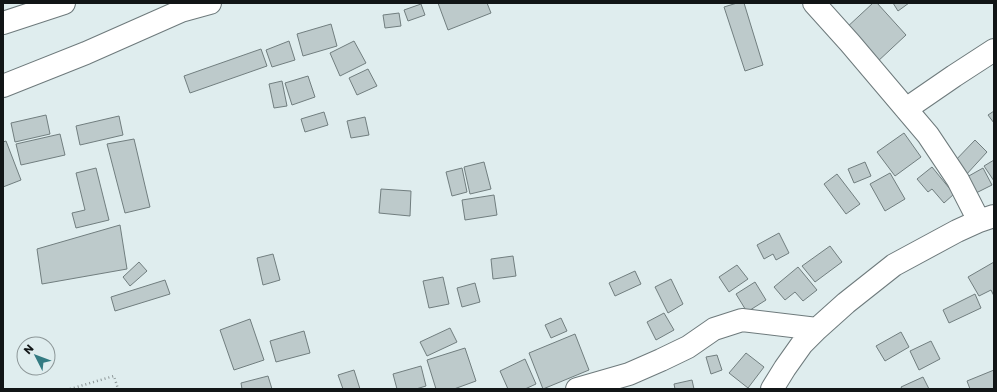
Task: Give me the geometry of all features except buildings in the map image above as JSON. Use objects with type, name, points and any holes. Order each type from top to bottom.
[{"type":"street","points":[[3,23],[64,3]]},
{"type":"street","points":[[3,86],[86,53],[181,11],[210,3]]},
{"type":"street","points":[[772,389],[802,344],[846,303],[894,265],[957,231],[986,219],[928,135],[814,3]]},
{"type":"street","points":[[906,110],[994,50]]},
{"type":"street","points":[[577,389],[635,371],[688,347],[714,329],[742,320],[817,329]]},
{"type":"path","points":[[70,389],[114,376],[118,389]]}]
